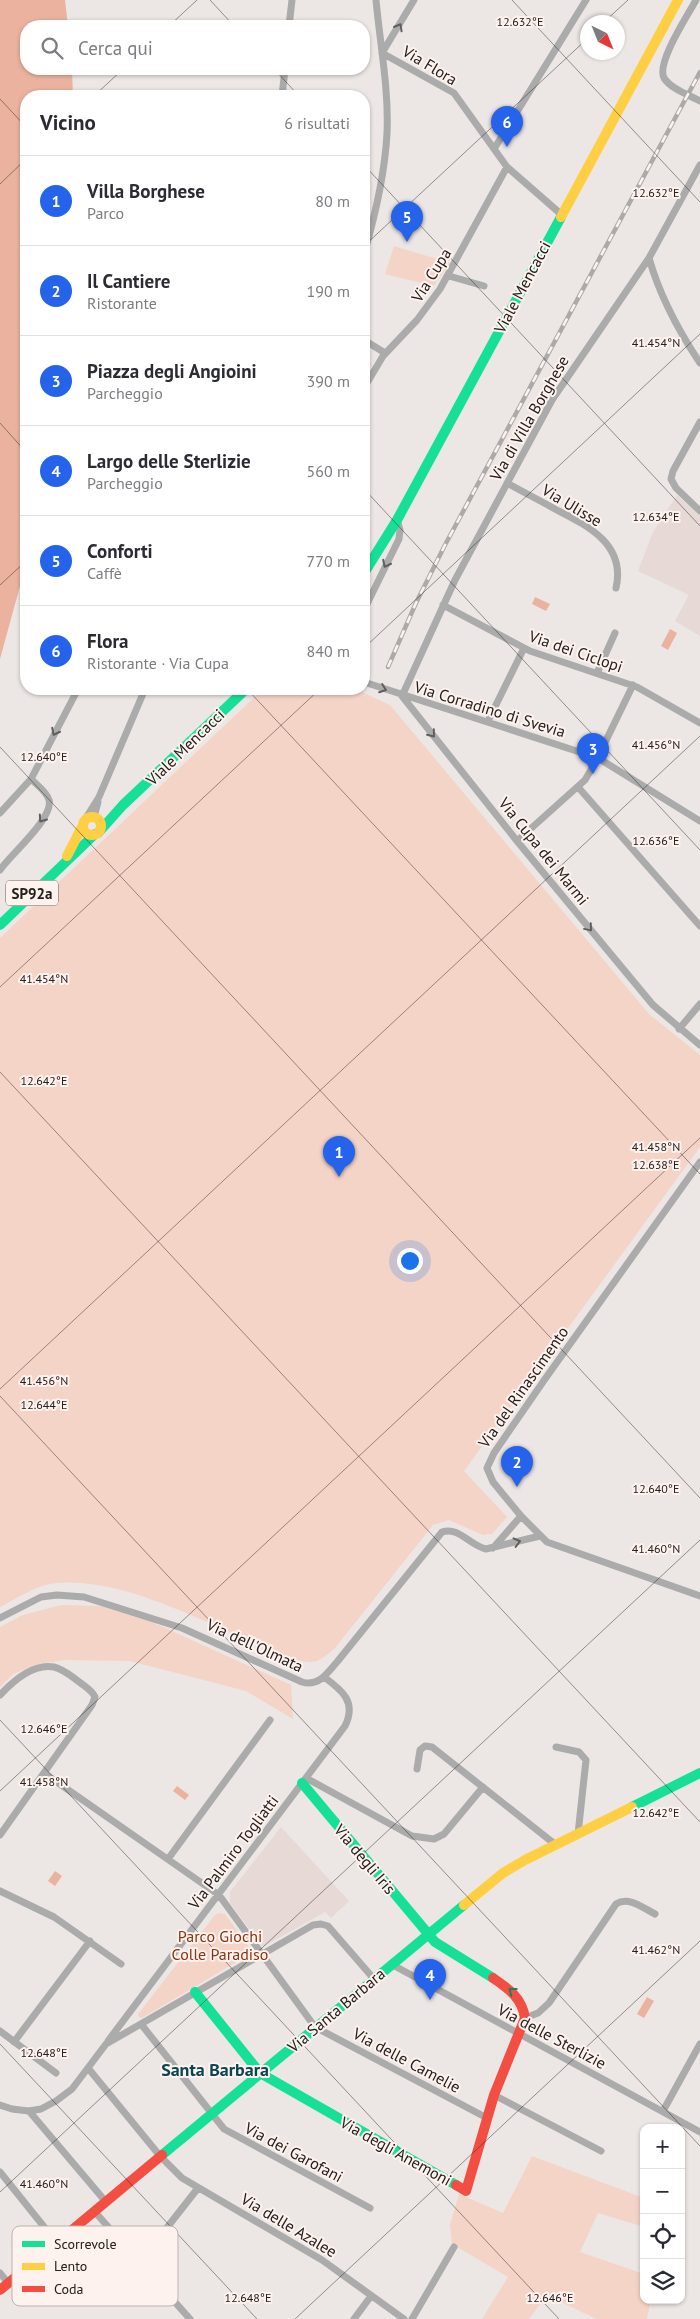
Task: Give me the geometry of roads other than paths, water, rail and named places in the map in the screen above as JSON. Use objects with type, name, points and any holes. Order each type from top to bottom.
[{"type":"street","points":[[290,20],[292,0]]},
{"type":"street","points":[[370,231],[387,133],[382,52],[376,0]]},
{"type":"street","points":[[382,52],[397,32],[414,0]]},
{"type":"street","points":[[494,149],[586,0]]},
{"type":"street","points":[[696,0],[662,64],[663,76],[670,84],[700,100]]},
{"type":"street","name":"Viale Mencacci","points":[[370,563],[397,520],[675,1]]},
{"type":"street","name":"Via Flora","points":[[382,52],[454,93],[507,167],[562,215]]},
{"type":"street","points":[[283,90],[284,75]]},
{"type":"street","name":"Via di Villa Borghese","points":[[402,696],[443,604],[507,483],[566,378],[649,258],[700,165]]},
{"type":"street","name":"Via Cupa","points":[[370,378],[386,352],[417,320],[448,276],[507,167]]},
{"type":"street","points":[[649,258],[667,308],[700,364]]},
{"type":"street","points":[[448,276],[484,286]]},
{"type":"street","points":[[370,343],[386,352]]},
{"type":"street","points":[[700,422],[673,471],[672,481],[678,490],[700,511]]},
{"type":"street","name":"Via Ulisse","points":[[507,483],[582,523],[598,534],[608,546],[615,559],[618,569],[616,588]]},
{"type":"street","points":[[370,598],[400,537],[400,527],[397,520]]},
{"type":"street","name":"Via dei Ciclopi","points":[[443,604],[524,648],[633,685],[700,723]]},
{"type":"street","points":[[597,673],[615,633]]},
{"type":"street","points":[[488,722],[524,648]]},
{"type":"street","points":[[370,684],[402,696]]},
{"type":"street","points":[[517,841],[578,787],[598,758],[633,685]]},
{"type":"street","points":[[0,813],[32,779],[75,695]]},
{"type":"street","points":[[90,820],[101,826],[97,833],[85,832],[99,796],[142,695]]},
{"type":"street","name":"Viale Mencacci","points":[[97,833],[123,805],[240,695]]},
{"type":"street","name":"Via Corradino di Svevia","points":[[402,696],[598,758],[700,821]]},
{"type":"street","name":"Via Cupa dei Marmi","points":[[402,696],[517,841],[653,1005],[700,1046]]},
{"type":"street","points":[[0,870],[39,824],[49,808],[47,796],[32,779]]},
{"type":"street","points":[[578,787],[700,926]]},
{"type":"street","name":"Viale Mencacci","points":[[90,820],[123,805]]},
{"type":"street","name":"SP92a","points":[[64,862],[90,820]]},
{"type":"street","name":"SP92a","points":[[0,925],[64,862],[97,833]]},
{"type":"street","points":[[679,1029],[700,1004]]},
{"type":"street","name":"Via del Rinascimento","points":[[700,1162],[489,1460],[487,1468],[491,1478],[521,1516],[540,1536],[560,1548],[700,1596]]},
{"type":"street","points":[[493,1548],[521,1516]]},
{"type":"street","name":"Via dell'Olmata","points":[[0,1618],[41,1598],[64,1595],[84,1597],[194,1632],[305,1684],[316,1683],[324,1677],[440,1534],[450,1531],[482,1548],[493,1548]]},
{"type":"street","points":[[493,1548],[540,1536]]},
{"type":"street","points":[[0,1695],[20,1678],[48,1667],[62,1670],[94,1695],[92,1706],[0,1835]]},
{"type":"street","name":"Via Palmiro Togliatti","points":[[30,2111],[45,2107],[66,2095],[341,1733],[350,1716],[350,1704],[346,1696],[324,1677]]},
{"type":"street","points":[[168,1859],[270,1720]]},
{"type":"street","points":[[417,1769],[420,1750],[429,1747],[556,1845]]},
{"type":"street","points":[[556,1747],[577,1751],[586,1760],[578,1834]]},
{"type":"street","points":[[44,1773],[219,1895],[315,2027]]},
{"type":"street","name":"Via Santa Barbara","points":[[78,2226],[210,2114],[503,1873],[700,1773]]},
{"type":"street","points":[[304,1781],[406,1833],[424,1839],[435,1839],[444,1834],[483,1787]]},
{"type":"street","name":"Via degli Iris","points":[[304,1781],[428,1934],[449,1954],[514,1992],[524,2004],[525,2018]]},
{"type":"street","points":[[0,1891],[46,1912],[121,1964]]},
{"type":"street","points":[[525,2018],[538,2013],[549,2003],[616,1904],[628,1901],[655,1914]]},
{"type":"street","points":[[106,2044],[310,1926],[321,1924],[331,1929],[374,1979]]},
{"type":"street","points":[[14,2042],[90,1941]]},
{"type":"street","name":"Via delle Sterlizie","points":[[392,1964],[700,2132]]},
{"type":"street","points":[[196,1992],[260,2073]]},
{"type":"street","name":"Via degli Anemoni","points":[[260,2073],[466,2191],[494,2095],[525,2018]]},
{"type":"street","name":"Via dei Garofani","points":[[141,2024],[221,2126],[232,2134],[370,2208]]},
{"type":"street","name":"Via delle Camelie","points":[[315,2027],[487,2118]]},
{"type":"street","points":[[0,2031],[56,2073]]},
{"type":"street","points":[[663,2111],[700,2044]]},
{"type":"street","name":"Via delle Azalee","points":[[88,2068],[160,2156],[182,2178],[334,2267],[404,2319]]},
{"type":"street","points":[[494,2095],[601,2151]]},
{"type":"street","points":[[0,2105],[12,2109],[30,2111],[106,2202]]},
{"type":"street","points":[[0,2172],[43,2226]]},
{"type":"street","points":[[168,2226],[198,2188]]},
{"type":"street","points":[[95,2212],[108,2226]]},
{"type":"street","points":[[412,2319],[454,2247]]},
{"type":"street","points":[[0,2273],[4,2286]]},
{"type":"street","points":[[354,2319],[371,2296]]},
{"type":"street","points":[[178,2305],[190,2319]]},
{"type":"railway","points":[[388,667],[416,603],[445,545],[700,72]]},
{"type":"place","name":"Flora","points":[[507,147]]},
{"type":"place","name":"Conforti","points":[[407,242]]},
{"type":"place","name":"Piazza degli Angioini","points":[[593,774]]},
{"type":"place","name":"Villa Borghese","points":[[339,1177]]},
{"type":"place","name":"Il Cantiere","points":[[517,1487]]},
{"type":"place","name":"Largo delle Sterlizie","points":[[430,2000]]},
{"type":"district","name":"Santa Barbara","points":[[215,2069]]},
{"type":"park label","name":"Parco Giochi Colle Paradiso","points":[[220,1945]]}]
